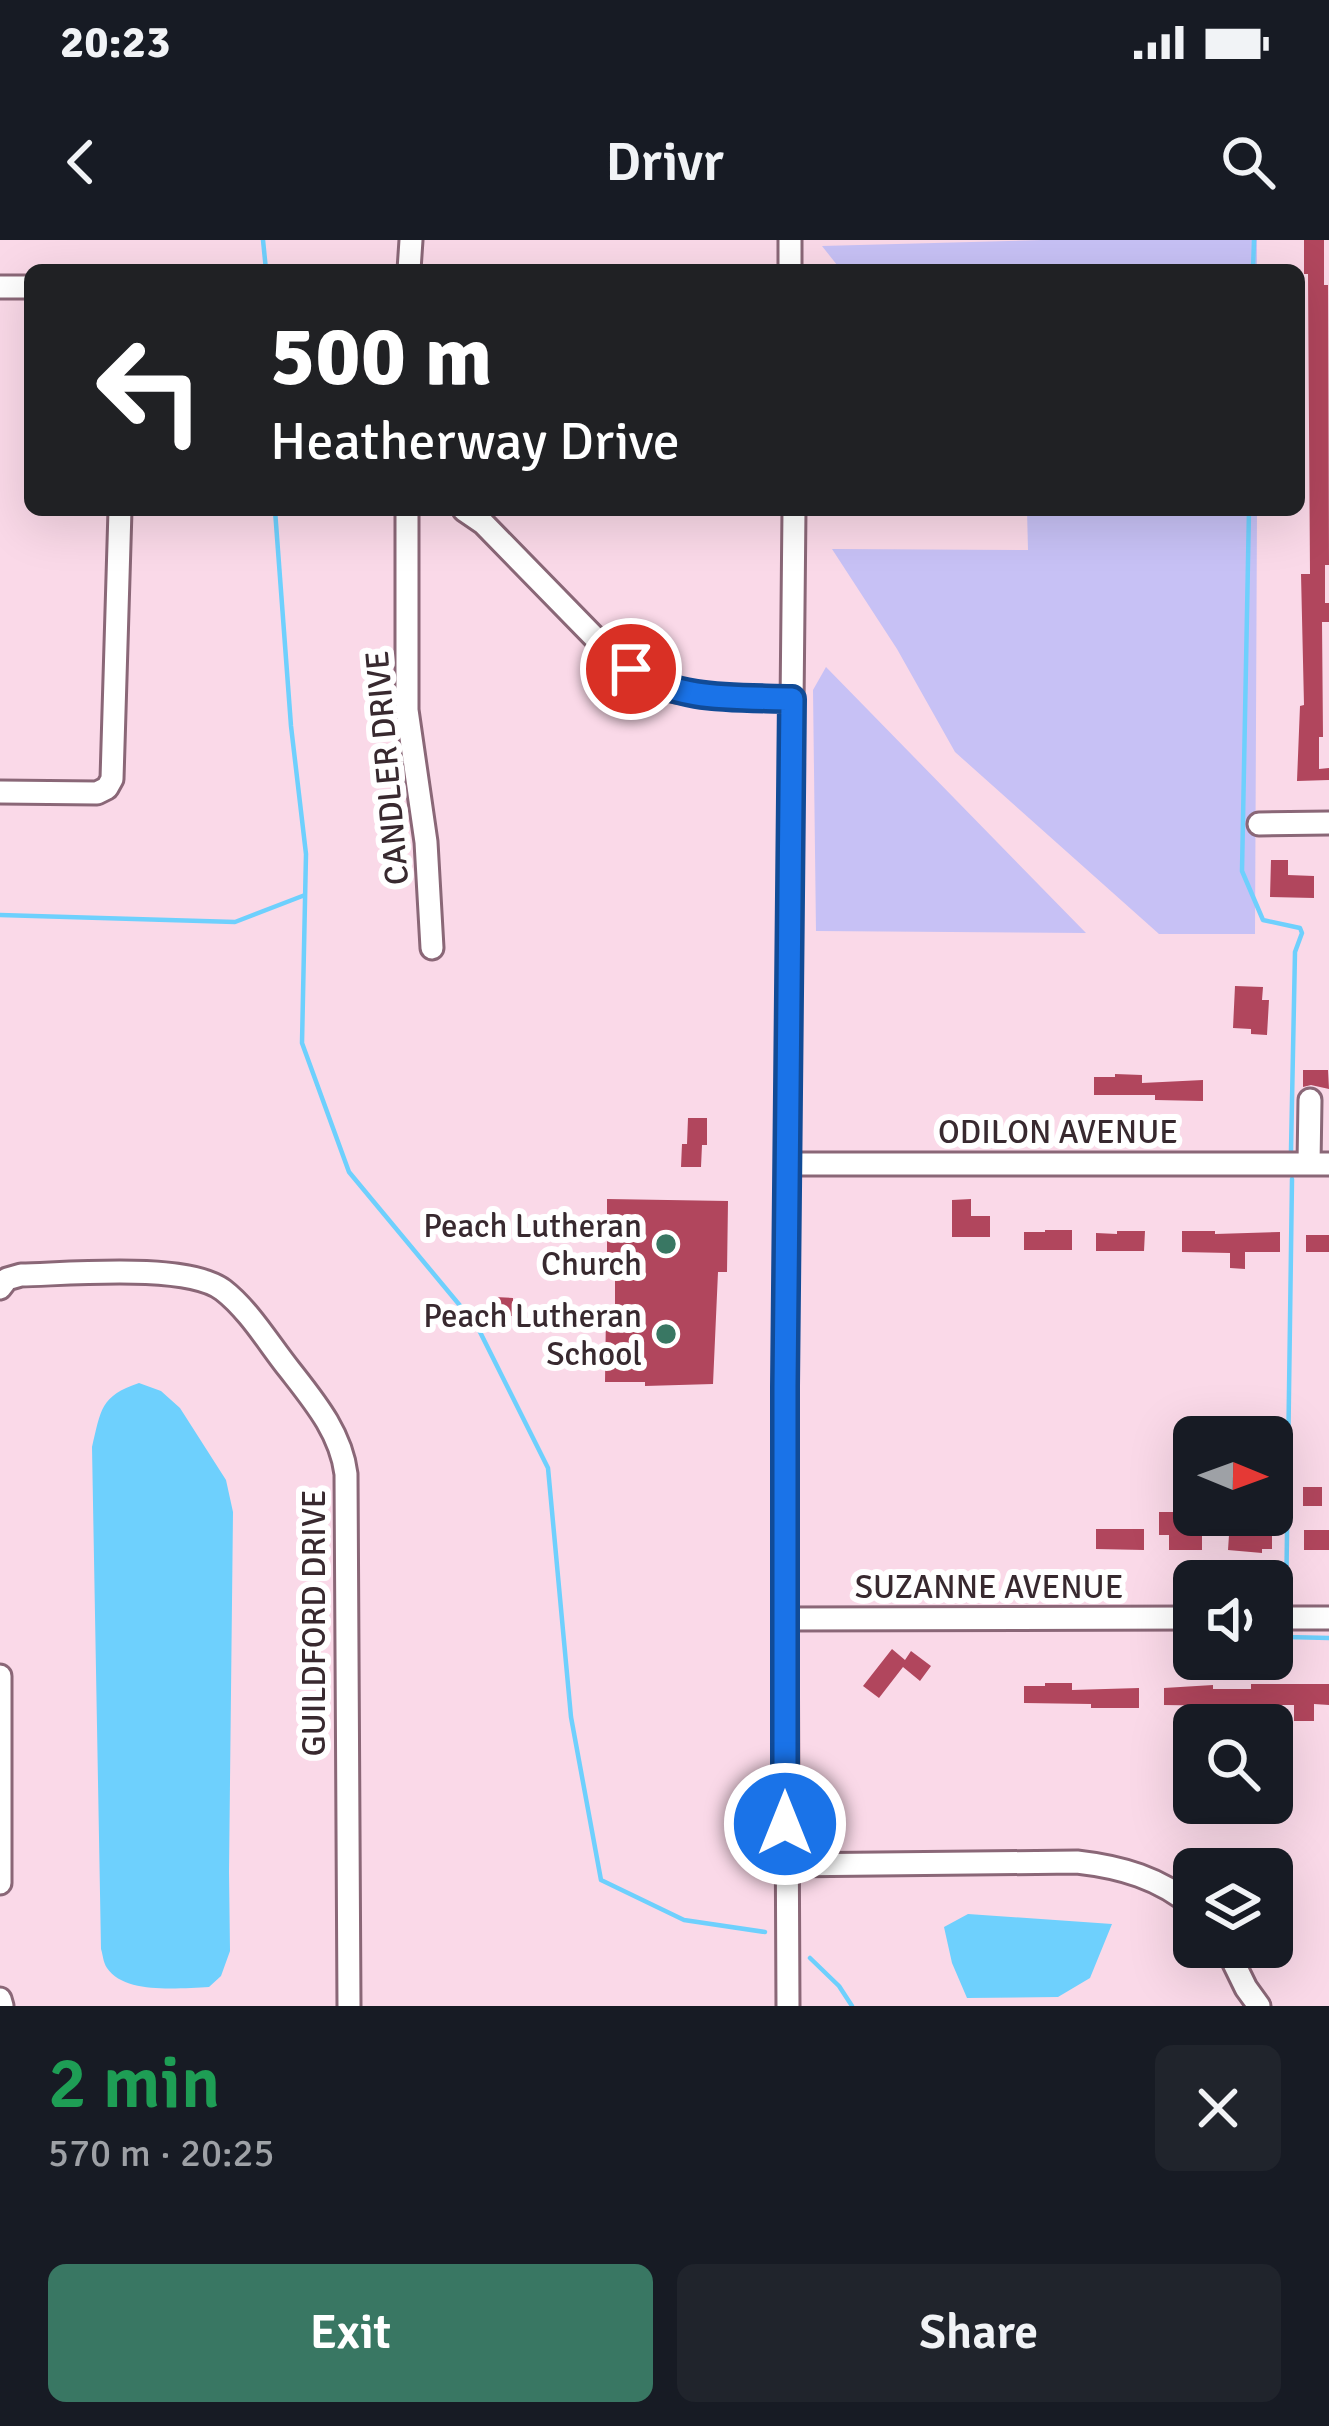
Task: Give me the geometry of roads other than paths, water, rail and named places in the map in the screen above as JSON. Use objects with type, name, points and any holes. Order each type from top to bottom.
[{"type":"street","points":[[0,791],[90,794],[107,788],[114,772],[120,516]]},
{"type":"street","name":"CANDLER DRIVE","points":[[407,516],[407,710],[427,842],[432,948]]},
{"type":"street","points":[[473,516],[603,646],[649,681],[712,697],[792,699]]},
{"type":"street","points":[[788,2006],[784,1619],[794,516]]},
{"type":"street","points":[[1259,824],[1329,823]]},
{"type":"street","points":[[1310,1100],[1319,1164]]},
{"type":"street","name":"ODILON AVENUE","points":[[788,1163],[1319,1164]]},
{"type":"street","name":"GUILDFORD DRIVE","points":[[1,1285],[21,1275],[166,1273],[212,1283],[236,1303],[336,1437],[346,1474],[349,2006]]},
{"type":"street","name":"SUZANNE AVENUE","points":[[784,1619],[1173,1618]]},
{"type":"street","points":[[1293,1618],[1329,1618]]},
{"type":"street","points":[[0,1676],[0,1883]]},
{"type":"street","points":[[785,1865],[1077,1862],[1159,1882],[1173,1892]]},
{"type":"street","points":[[1236,1968],[1259,2006]]},
{"type":"water","points":[[139,1383],[161,1391],[180,1408],[226,1480],[233,1512],[230,1951],[221,1976],[209,1987],[154,1988],[127,1982],[107,1968],[101,1949],[92,1447],[109,1399]]},
{"type":"water","points":[[968,1914],[1112,1924],[1090,1978],[1058,1997],[967,1998],[944,1927]]},
{"type":"waterway","points":[[263,240],[265,264]]},
{"type":"waterway","points":[[1253,264],[1254,240]]},
{"type":"waterway","points":[[275,516],[306,854],[302,1043],[349,1172],[477,1326],[548,1468],[571,1717],[601,1880],[684,1920],[765,1932]]},
{"type":"waterway","points":[[1249,516],[1242,871],[1263,920],[1300,928],[1302,933],[1295,952],[1291,1151]]},
{"type":"waterway","points":[[0,915],[235,922],[305,895]]},
{"type":"waterway","points":[[1287,1560],[1292,1179]]},
{"type":"waterway","points":[[1293,1637],[1329,1638]]},
{"type":"waterway","points":[[810,1958],[852,2006]]},
{"type":"place","name":"Peach Lutheran Church","points":[[666,1244]]},
{"type":"place","name":"Peach Lutheran School","points":[[666,1334]]}]
